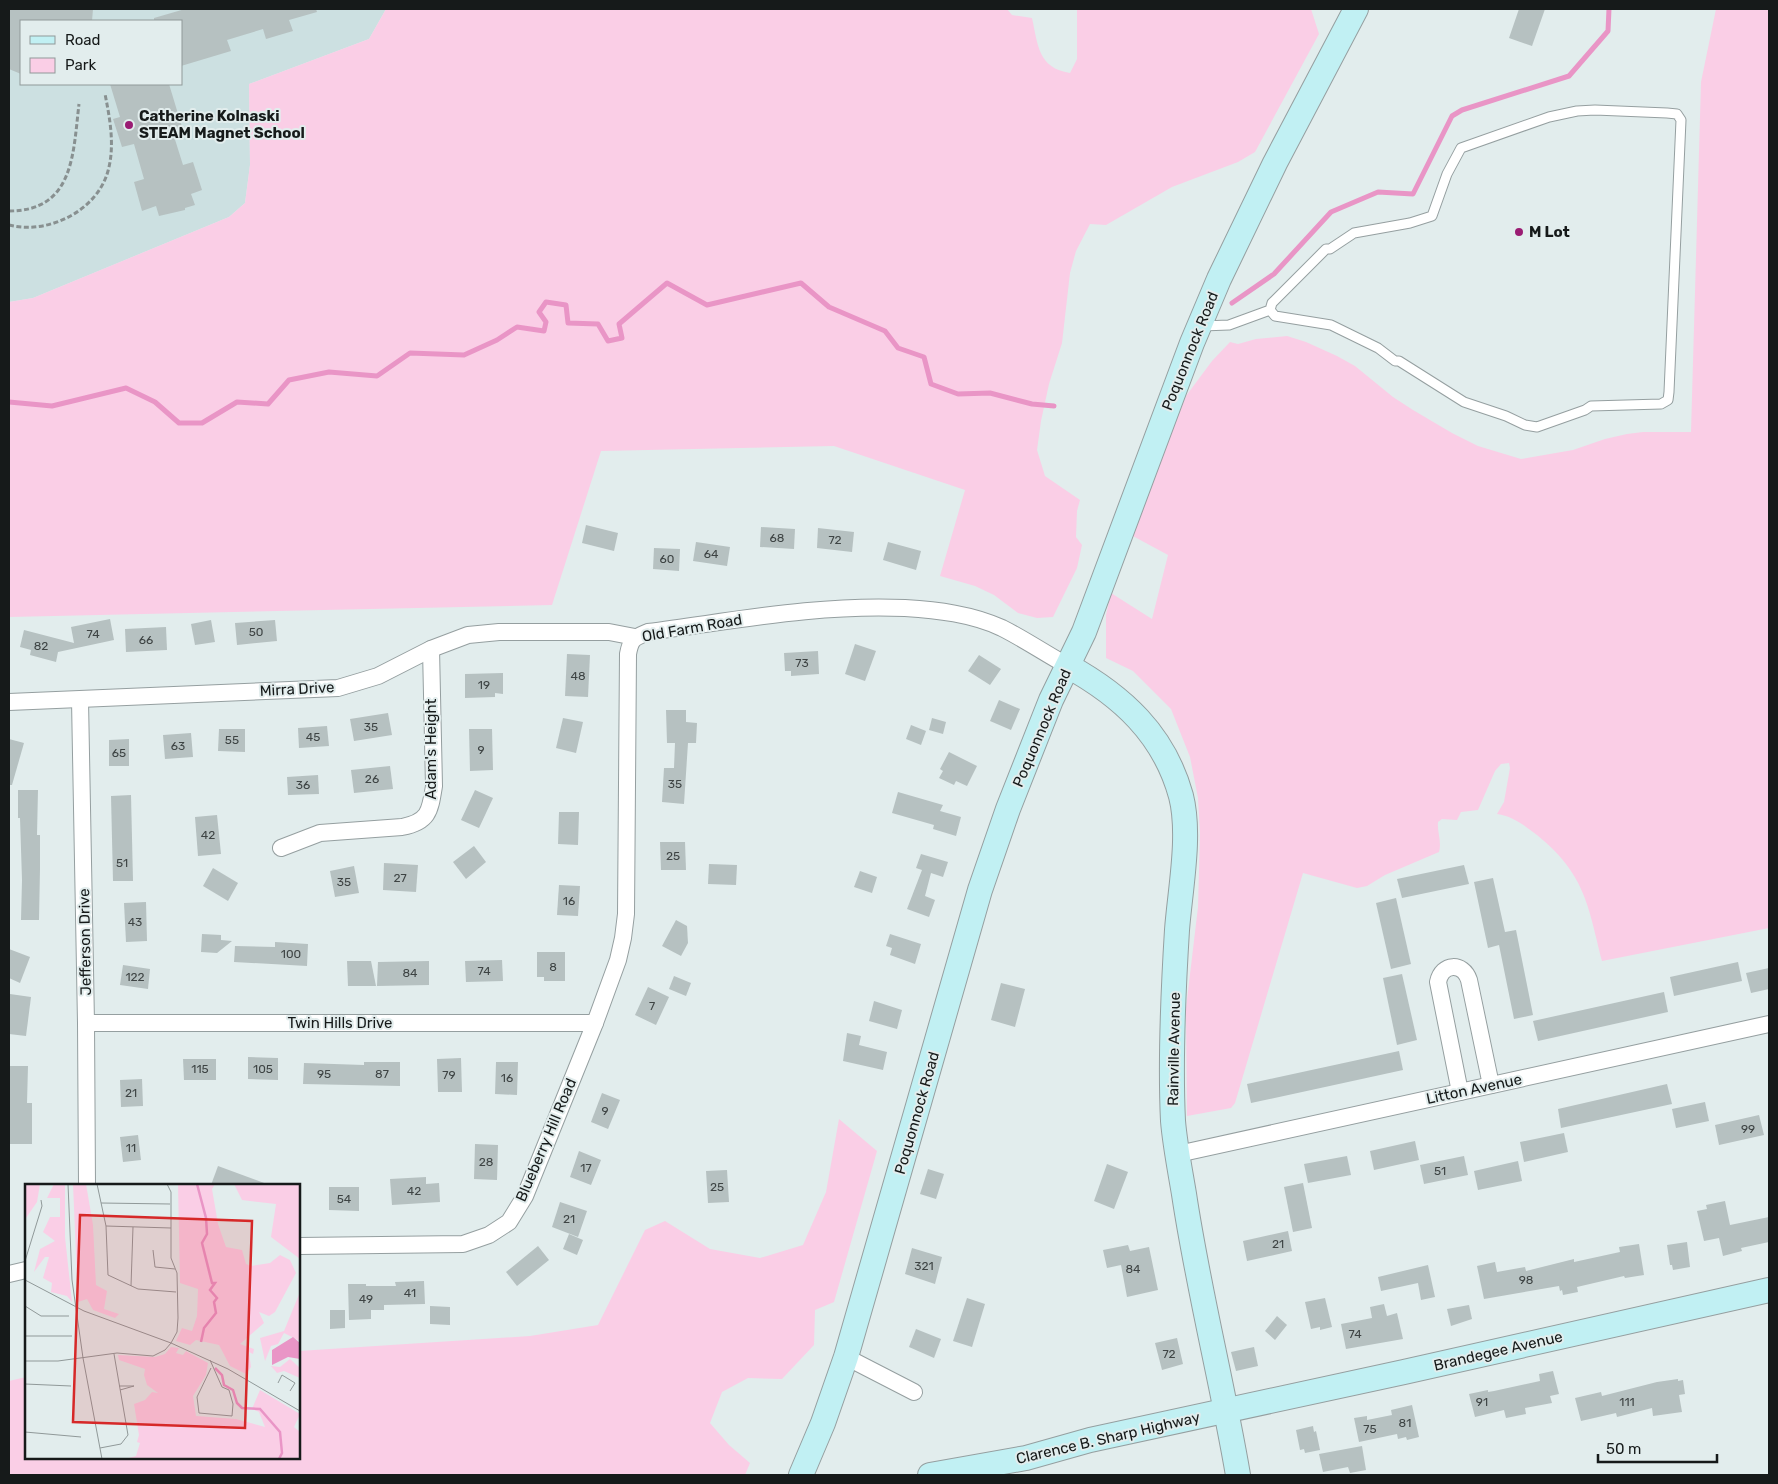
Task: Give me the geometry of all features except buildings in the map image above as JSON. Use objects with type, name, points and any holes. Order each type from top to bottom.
[{"type":"main road","name":"Poquonnock Road","points":[[801,1475],[823,1423],[846,1357],[980,890],[1008,809],[1051,700],[1084,632],[1117,539],[1219,279],[1275,163],[1356,9]]},
{"type":"main road","name":"Rainville Avenue","points":[[1068,666],[1096,682],[1133,712],[1154,739],[1171,766],[1185,815],[1185,838],[1177,931],[1172,1048],[1174,1123],[1191,1242],[1228,1411],[1238,1475]]},
{"type":"main road","name":"Brandegee Avenue","points":[[1228,1411],[1769,1290]]},
{"type":"main road","name":"Clarence B. Sharp Highway","points":[[930,1475],[1026,1458],[1090,1440],[1228,1411]]},
{"type":"street","name":"Old Farm Road","points":[[595,1023],[618,960],[626,914],[628,654],[630,643],[635,637],[648,632],[788,612],[854,607],[932,610],[971,617],[1002,628],[1068,666]]},
{"type":"street","name":"Mirra Drive","points":[[9,702],[338,688],[378,676],[431,649],[468,635],[499,632],[609,632],[635,637]]},
{"type":"street","name":"Adam's Height","points":[[281,848],[320,832],[402,827],[415,825],[425,818],[431,806],[434,786],[431,649]]},
{"type":"street","name":"Jefferson Drive","points":[[80,700],[87,1184]]},
{"type":"street","points":[[1460,1092],[1438,982],[1441,972],[1450,967],[1464,971],[1469,980],[1490,1085]]},
{"type":"street","name":"Twin Hills Drive","points":[[86,1023],[595,1023]]},
{"type":"street","name":"Blueberry Hill Road","points":[[300,1246],[463,1244],[489,1235],[509,1222],[524,1196],[595,1023]]},
{"type":"street","name":"Litton Avenue","points":[[1178,1154],[1769,1024]]},
{"type":"street","points":[[9,1274],[25,1270]]},
{"type":"street","points":[[846,1357],[914,1392]]},
{"type":"lane","points":[[1576,111],[1667,113],[1677,114],[1681,120],[1669,392],[1668,400],[1661,404],[1591,406],[1585,410],[1537,427],[1525,425],[1506,416],[1464,402],[1399,361],[1395,361],[1378,348],[1331,325],[1275,316],[1270,310],[1272,303],[1326,249],[1330,249],[1354,233],[1410,223],[1432,216],[1447,174],[1461,148],[1549,116],[1576,111]]},
{"type":"lane","points":[[1199,326],[1229,325],[1270,310]]},
{"type":"path","points":[[9,225],[29,228],[52,224],[69,217],[97,193],[104,183],[109,169],[111,153],[110,117],[105,94]]},
{"type":"path","points":[[9,211],[27,210],[40,205],[63,185],[69,172],[74,150],[79,104]]},
{"type":"shaded area","name":"Catherine Kolnaski STEAM Magnet School","points":[[9,9],[386,9],[369,39],[249,84],[250,165],[245,203],[229,217],[33,298],[9,302]]},
{"type":"green space","points":[[386,9],[1007,9],[1012,15],[1032,18],[1038,46],[1045,61],[1059,70],[1070,73],[1077,59],[1077,9],[1311,9],[1319,34],[1255,152],[1238,162],[1172,187],[1106,225],[1090,224],[1076,251],[1070,273],[1062,343],[1049,384],[1037,450],[1045,476],[1080,500],[1077,511],[1076,537],[1082,545],[1077,568],[1053,617],[1037,618],[1018,613],[994,595],[975,586],[940,576],[965,490],[834,446],[601,451],[552,605],[9,617],[9,302],[33,298],[229,217],[245,203],[250,165],[249,84],[369,39]]},
{"type":"green space","points":[[1716,9],[1769,9],[1769,928],[1602,961],[1588,907],[1575,877],[1565,863],[1553,849],[1528,828],[1514,819],[1497,814],[1504,802],[1510,768],[1509,763],[1501,764],[1495,771],[1478,810],[1461,812],[1457,820],[1442,819],[1438,822],[1439,852],[1385,875],[1367,886],[1357,888],[1303,873],[1235,1103],[1231,1108],[1187,1116],[1186,1008],[1198,907],[1200,833],[1198,798],[1190,757],[1171,709],[1133,671],[1106,658],[1106,615],[1111,593],[1152,619],[1168,555],[1131,535],[1186,396],[1212,361],[1230,342],[1238,344],[1256,339],[1287,336],[1306,342],[1355,366],[1393,397],[1452,433],[1478,446],[1521,459],[1573,450],[1627,434],[1691,432],[1701,82]]},
{"type":"green space","points":[[839,1119],[877,1151],[834,1302],[815,1310],[814,1345],[782,1379],[748,1378],[722,1392],[710,1423],[729,1445],[750,1463],[745,1475],[9,1475],[9,1381],[25,1377],[25,1459],[300,1459],[300,1351],[530,1336],[598,1325],[645,1230],[665,1221],[710,1249],[760,1258],[803,1245],[826,1192]]},
{"type":"waterway","points":[[1232,303],[1274,274],[1331,212],[1378,192],[1413,194],[1452,116],[1462,110],[1569,76],[1608,31],[1609,9]]},
{"type":"waterway","points":[[9,402],[52,406],[126,388],[155,402],[179,423],[202,423],[237,402],[268,404],[289,380],[329,372],[377,376],[410,353],[464,355],[497,340],[517,327],[544,331],[546,322],[539,312],[546,302],[566,305],[568,323],[598,324],[608,341],[622,338],[619,324],[667,283],[707,305],[801,283],[829,307],[885,331],[898,348],[924,357],[931,384],[958,394],[990,393],[1032,404],[1054,406]]},
{"type":"place","name":"Catherine Kolnaski STEAM Magnet School","points":[[129,125]]},
{"type":"place","name":"M Lot","points":[[1519,232]]}]
